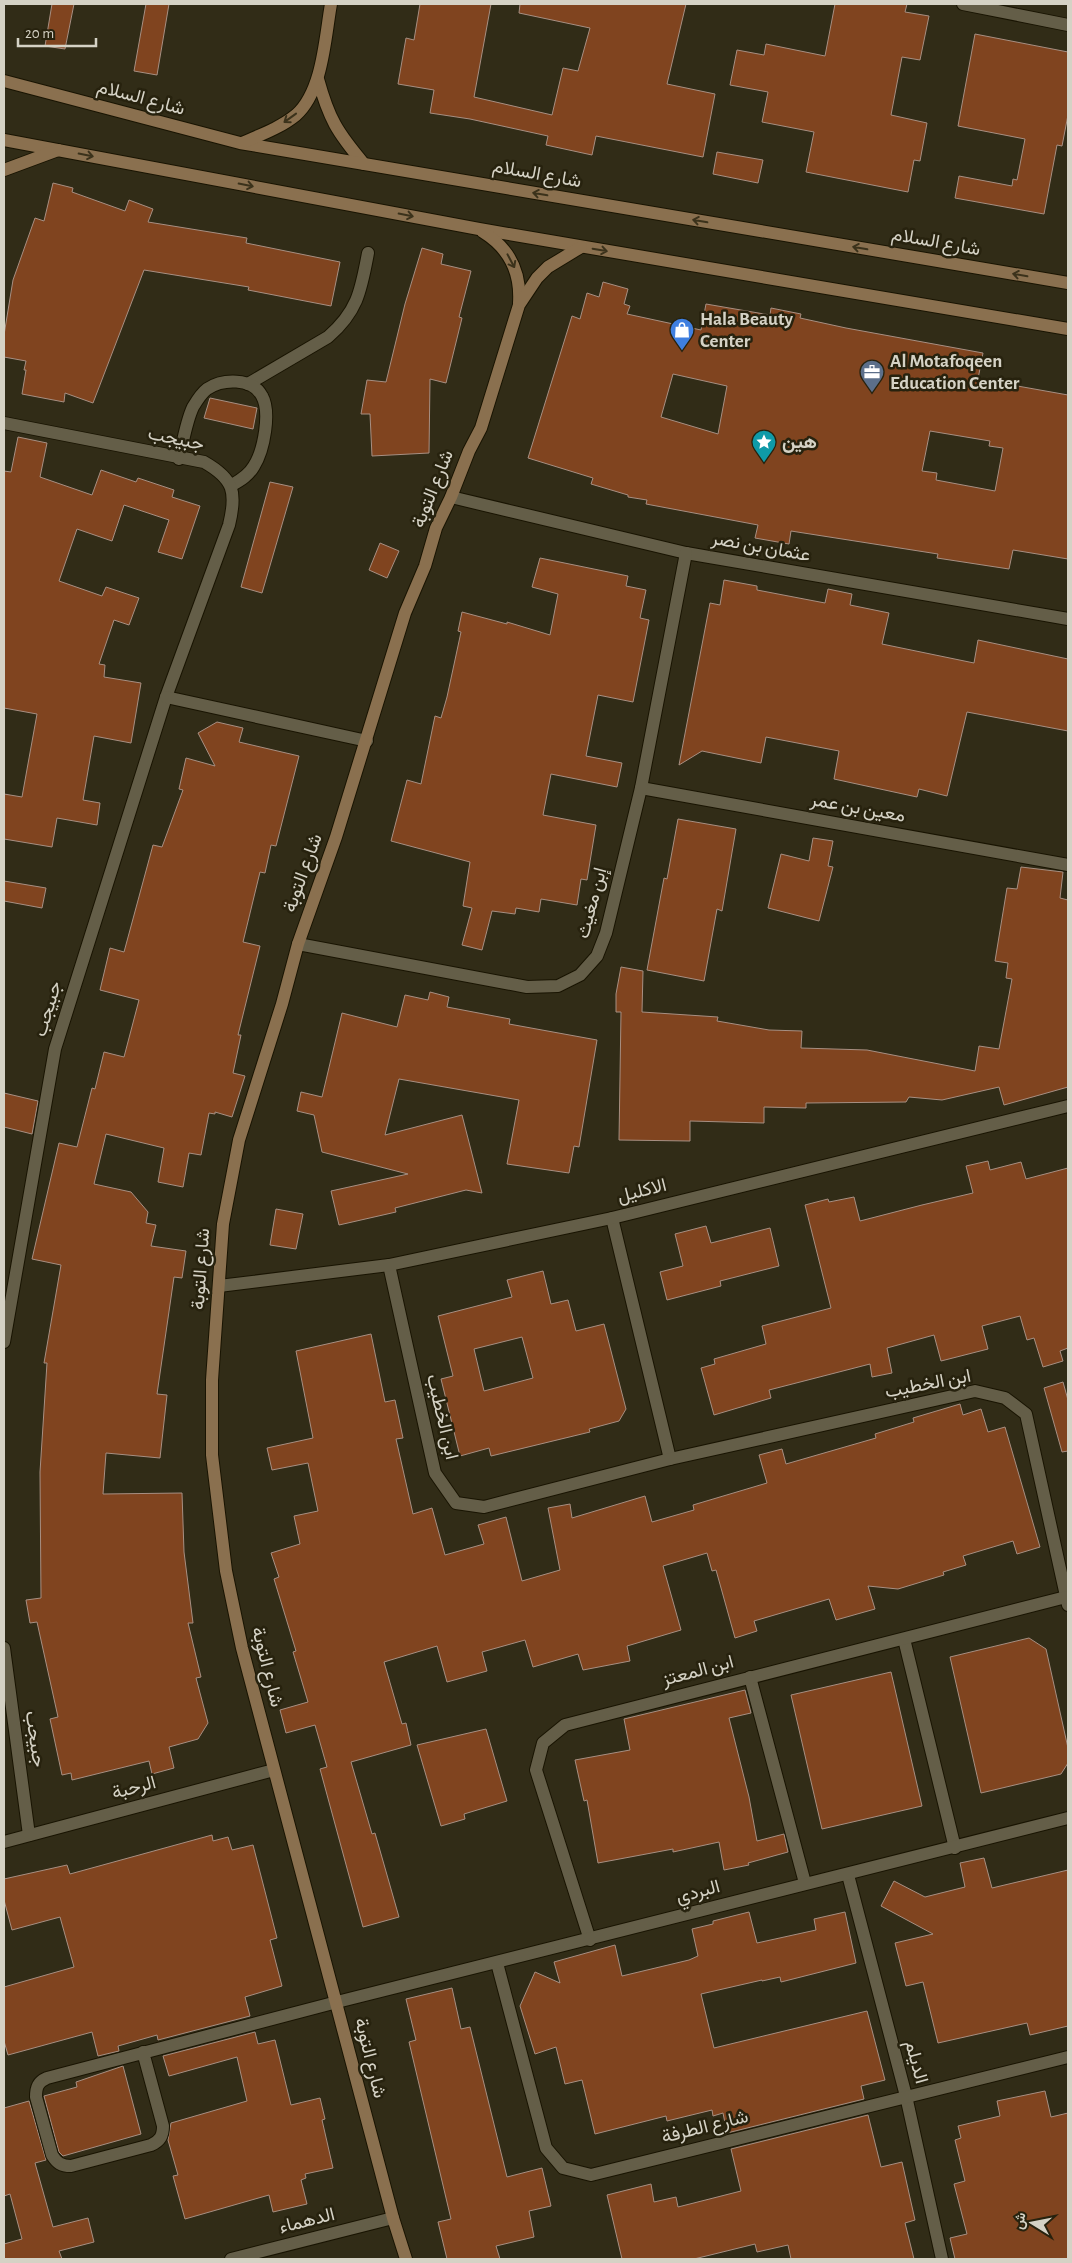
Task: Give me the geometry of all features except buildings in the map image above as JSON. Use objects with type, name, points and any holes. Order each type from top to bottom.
[{"type":"street","points":[[240,143],[267,132],[296,114],[306,103],[318,79],[331,4]]},
{"type":"street","points":[[963,4],[1068,25]]},
{"type":"street","points":[[318,79],[324,102],[337,131],[364,164]]},
{"type":"street","name":"شارع السلام","points":[[4,81],[240,143],[1068,283]]},
{"type":"street","points":[[4,140],[479,229],[1068,329]]},
{"type":"street","points":[[4,170],[60,150]]},
{"type":"street","name":"شارع التوبة","points":[[406,2259],[393,2218],[242,1648],[226,1571],[216,1497],[212,1455],[212,1380],[223,1224],[239,1140],[282,1004],[298,944],[336,837],[405,613],[425,566],[436,528],[451,497],[469,451],[481,428],[519,305],[520,289],[511,259],[503,247],[479,229]]},
{"type":"street","name":"شارع التوبة","points":[[519,305],[537,278],[548,266],[581,247]]},
{"type":"street","points":[[248,384],[328,337],[339,327],[348,316],[361,291],[368,254]]},
{"type":"street","points":[[179,458],[194,407],[206,390],[225,382],[248,384],[262,395],[267,415],[264,439],[256,464],[246,477],[232,485]]},
{"type":"street","name":"جبيجب","points":[[4,423],[204,462],[219,470],[232,485],[234,504],[229,525],[166,697],[55,1049],[4,1342]]},
{"type":"street","name":"عثمان بن نصر","points":[[451,497],[686,553],[1068,619]]},
{"type":"street","name":"إبن مغيث","points":[[298,944],[527,987],[558,986],[580,974],[597,956],[606,933],[641,788],[686,553]]},
{"type":"street","points":[[166,697],[367,741]]},
{"type":"street","name":"معين بن عمر","points":[[641,788],[1068,865]]},
{"type":"street","name":"الاكليل","points":[[219,1286],[389,1265],[612,1218],[1068,1106]]},
{"type":"street","points":[[612,1218],[670,1459]]},
{"type":"street","name":"ابن الخطيب","points":[[389,1265],[435,1473],[456,1502],[484,1507],[670,1459],[975,1391],[1005,1398],[1026,1414],[1067,1601]]},
{"type":"street","name":"ابن المعتز","points":[[590,1940],[536,1770],[543,1743],[565,1725],[750,1677],[1067,1601]]},
{"type":"street","points":[[904,1639],[955,1848]]},
{"type":"street","name":"جبيجب","points":[[4,1648],[29,1835]]},
{"type":"street","points":[[750,1677],[805,1883]]},
{"type":"street","name":"الرحبة","points":[[4,1842],[274,1770]]},
{"type":"street","name":"البردي","points":[[143,2052],[163,2126],[163,2135],[159,2142],[71,2166],[63,2166],[56,2162],[52,2155],[36,2097],[36,2089],[40,2082],[47,2078],[143,2052],[337,2002],[590,1940],[805,1883],[848,1875],[1068,1818]]},
{"type":"street","name":"الديلم","points":[[848,1875],[906,2096],[942,2259]]},
{"type":"street","name":"شارع الطرفة","points":[[497,1963],[546,2148],[563,2168],[591,2175],[1068,2057]]},
{"type":"street","name":"الدهماء","points":[[232,2259],[393,2218]]},
{"type":"place","name":"Hala Beauty Center","points":[[682,351]]},
{"type":"place","name":"Al Motafoqeen Education Center","points":[[872,393]]},
{"type":"place","name":"هين","points":[[764,463]]}]
